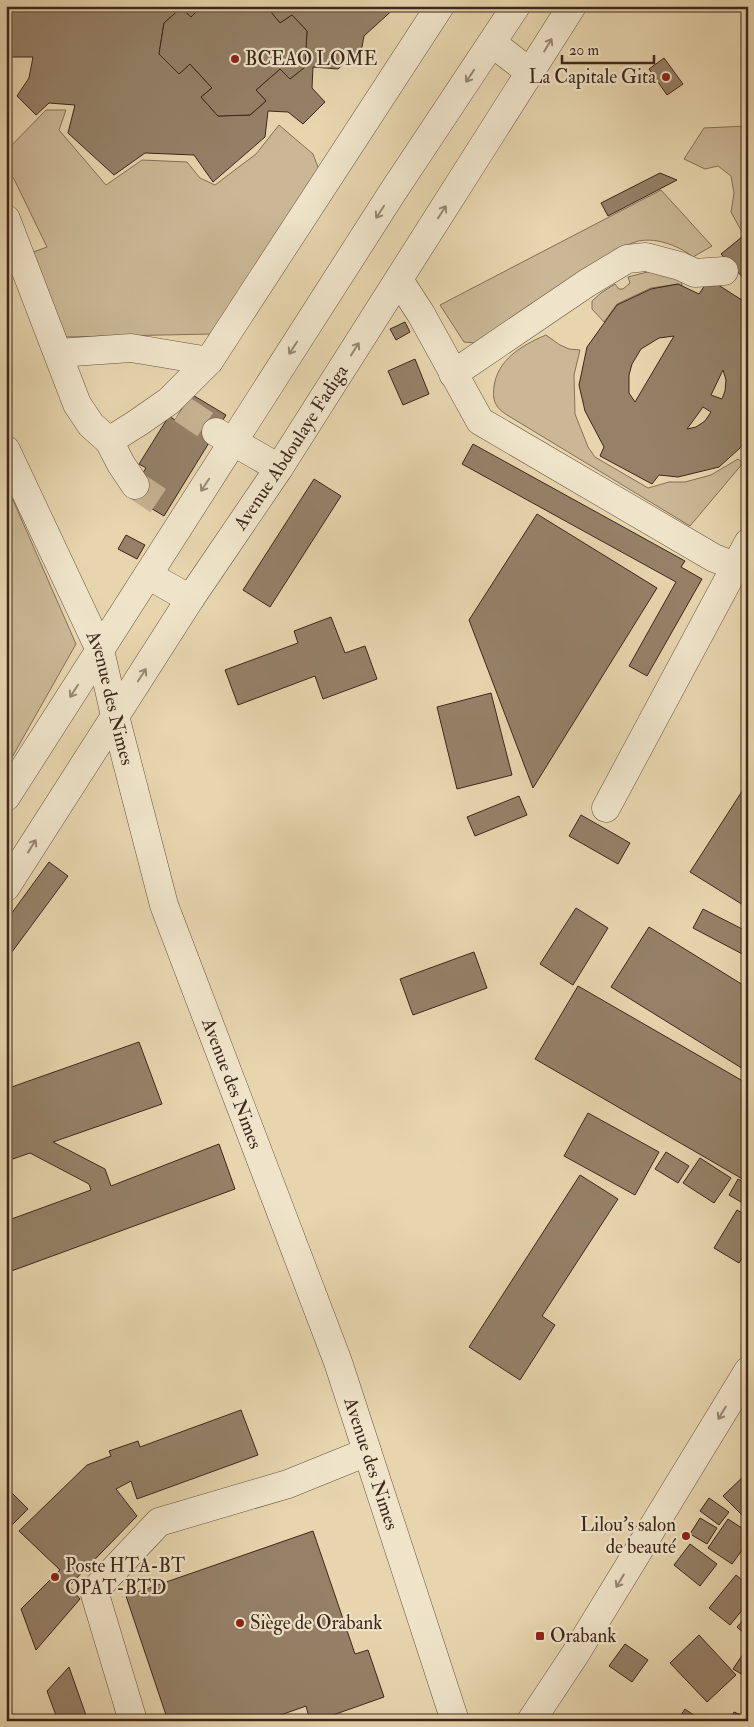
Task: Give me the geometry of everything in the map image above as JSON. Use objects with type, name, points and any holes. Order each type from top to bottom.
[{"type":"street","points":[[109,441],[139,422],[175,405],[209,361],[440,6]]},
{"type":"street","points":[[6,797],[148,576],[177,513],[224,437],[392,193],[516,6]]},
{"type":"street","name":"Avenue Abdoulaye Fadiga","points":[[6,888],[190,600],[279,468],[572,6]]},
{"type":"street","points":[[492,43],[531,73]]},
{"type":"street","points":[[6,219],[77,404],[92,424],[109,441],[135,485]]},
{"type":"street","points":[[453,374],[587,283],[627,259],[646,257],[680,266],[695,273],[724,271]]},
{"type":"street","points":[[398,280],[421,314],[480,422],[714,558],[741,554]]},
{"type":"street","points":[[58,354],[131,348],[209,361]]},
{"type":"street","points":[[224,437],[279,468]]},
{"type":"street","name":"Avenue des Nimes","points":[[6,450],[100,650],[115,716],[164,905],[338,1362],[455,1721]]},
{"type":"street","points":[[606,808],[741,554]]},
{"type":"street","points":[[148,576],[190,600]]},
{"type":"street","points":[[531,1721],[576,1654],[748,1371]]},
{"type":"street","points":[[133,1721],[94,1591],[159,1522],[288,1484],[368,1452]]},
{"type":"shaded area","points":[[46,110],[66,110],[59,130],[106,185],[142,160],[187,162],[200,178],[215,185],[256,154],[279,125],[313,154],[321,175],[212,334],[64,337],[28,254],[47,247],[14,179],[6,171],[6,151]]},
{"type":"shaded area","points":[[748,126],[748,229],[743,234],[731,212],[734,193],[731,176],[718,166],[705,169],[684,159],[704,128]]},
{"type":"shaded area","points":[[661,190],[712,246],[693,257],[673,245],[650,240],[635,242],[616,250],[476,343],[464,342],[440,305]]},
{"type":"shaded area","points":[[655,270],[681,280],[682,286],[678,284],[651,288],[617,304],[604,322],[592,309],[592,301],[615,284],[619,289],[623,289],[630,283],[628,277]]},
{"type":"shaded area","points":[[546,335],[569,349],[580,350],[574,375],[575,414],[588,447],[595,457],[648,488],[669,482],[685,482],[711,475],[738,459],[743,463],[690,526],[508,416],[498,408],[493,392],[496,377],[505,361],[520,349]]},
{"type":"shaded area","points":[[6,484],[76,644],[6,768]]},
{"type":"building","points":[[9,6],[202,6],[191,17],[181,8],[164,23],[159,54],[179,74],[190,64],[212,88],[201,97],[218,116],[250,115],[266,101],[256,90],[280,69],[290,79],[305,67],[307,31],[292,15],[280,23],[266,6],[397,6],[364,36],[362,47],[338,69],[313,67],[312,88],[325,102],[303,124],[288,112],[268,111],[265,137],[213,182],[194,155],[145,153],[114,175],[68,133],[75,105],[49,103],[36,115],[17,96],[29,78],[33,57],[6,57],[6,9]]},
{"type":"building","name":"BCEAO LOME","points":[[202,6],[266,6],[280,23],[292,15],[307,31],[305,67],[290,79],[280,69],[256,90],[266,101],[250,115],[218,116],[201,97],[212,88],[190,64],[179,74],[159,54],[164,23],[181,8],[191,17]]},
{"type":"building","name":"La Capitale Gita","points":[[664,58],[683,84],[667,95],[649,69]]},
{"type":"building","points":[[660,173],[677,180],[608,216],[601,203]]},
{"type":"building","points":[[748,232],[748,283],[721,254]]},
{"type":"building","points":[[709,279],[748,304],[748,436],[740,448],[719,467],[678,477],[659,475],[652,484],[600,456],[604,447],[585,411],[579,385],[587,347],[617,305],[651,289],[678,284],[699,294]],"holes":[[[674,336],[635,402],[629,393],[629,375],[632,364],[641,349],[659,338]],[[723,370],[726,380],[722,399],[711,395]],[[703,407],[711,412],[705,421],[696,427],[687,429]]]},
{"type":"building","points":[[405,322],[410,332],[396,340],[390,329]]},
{"type":"building","points":[[415,359],[429,394],[403,405],[388,371]]},
{"type":"building","points":[[191,394],[226,415],[164,516],[129,495],[146,468],[139,464],[169,416],[175,420]]},
{"type":"building","points":[[473,444],[685,561],[681,567],[702,579],[647,676],[629,666],[676,582],[462,464]]},
{"type":"building","points":[[314,479],[341,496],[270,607],[243,590]]},
{"type":"building","points":[[537,514],[657,588],[533,788],[469,620]]},
{"type":"building","points":[[126,535],[145,545],[137,559],[118,549]]},
{"type":"building","points":[[331,617],[345,653],[365,646],[377,679],[323,699],[315,676],[238,705],[225,670],[298,643],[294,631]]},
{"type":"building","points":[[491,693],[512,775],[457,789],[437,707]]},
{"type":"building","points":[[748,782],[748,908],[690,872]]},
{"type":"building","points":[[519,796],[527,815],[475,836],[467,817]]},
{"type":"building","points":[[581,815],[630,843],[618,864],[569,836]]},
{"type":"building","points":[[49,862],[68,876],[6,960],[6,921]]},
{"type":"building","points":[[576,908],[608,928],[573,985],[540,964]]},
{"type":"building","points":[[703,909],[748,932],[748,957],[693,928]]},
{"type":"building","points":[[649,927],[748,988],[748,1072],[611,987]]},
{"type":"building","points":[[474,952],[487,988],[413,1015],[400,979]]},
{"type":"building","points":[[578,986],[748,1084],[748,1178],[746,1181],[535,1059]]},
{"type":"building","points":[[139,1042],[162,1104],[53,1142],[105,1169],[111,1186],[219,1144],[235,1189],[6,1273],[6,1221],[91,1190],[89,1184],[30,1153],[7,1161],[6,1089]]},
{"type":"building","points":[[588,1113],[659,1152],[635,1195],[564,1156]]},
{"type":"building","points":[[666,1152],[689,1166],[678,1183],[655,1169]]},
{"type":"building","points":[[700,1158],[731,1178],[714,1203],[683,1183]]},
{"type":"building","points":[[580,1175],[618,1199],[542,1316],[555,1325],[520,1380],[469,1347]]},
{"type":"building","points":[[738,1179],[748,1185],[748,1206],[729,1195]]},
{"type":"building","points":[[737,1210],[748,1216],[748,1248],[739,1263],[714,1248]]},
{"type":"building","points":[[241,1410],[258,1455],[137,1499],[131,1481],[116,1489],[137,1516],[69,1586],[80,1599],[36,1650],[21,1609],[60,1570],[19,1531],[87,1465],[111,1456],[109,1451],[138,1441],[140,1447]]},
{"type":"building","points":[[748,1472],[748,1521],[723,1496]]},
{"type":"building","points":[[6,1487],[28,1509],[6,1531]]},
{"type":"building","points":[[709,1498],[729,1512],[719,1525],[700,1511]]},
{"type":"building","points":[[700,1518],[717,1528],[707,1544],[690,1534]]},
{"type":"building","points":[[728,1519],[748,1532],[748,1542],[732,1564],[708,1548]]},
{"type":"building","name":"Siège de Orabank","points":[[313,1531],[355,1654],[368,1650],[384,1697],[316,1721],[310,1721],[306,1706],[264,1721],[168,1721],[126,1596]]},
{"type":"building","points":[[690,1544],[717,1564],[700,1586],[674,1565]]},
{"type":"building","points":[[736,1575],[748,1585],[748,1603],[730,1625],[709,1608]]},
{"type":"building","points":[[748,1615],[748,1637],[737,1627]]},
{"type":"building","points":[[699,1635],[736,1675],[707,1702],[670,1663]]},
{"type":"building","points":[[625,1644],[648,1660],[632,1682],[609,1666]]},
{"type":"building","points":[[745,1651],[748,1653],[748,1678],[733,1669]]},
{"type":"building","points":[[69,1667],[88,1721],[58,1721],[47,1691]]},
{"type":"building","points":[[685,1709],[702,1721],[677,1721]]},
{"type":"building","points":[[734,1712],[748,1718],[748,1721],[730,1721]]},
{"type":"tunnel","points":[[182,409],[216,432]]},
{"type":"tunnel","points":[[135,485],[169,508]]},
{"type":"place","name":"BCEAO LOME","points":[[235,59]]},
{"type":"place","name":"La Capitale Gita","points":[[666,77]]},
{"type":"place","name":"Lilou's salon de beauté","points":[[686,1536]]},
{"type":"place","name":"Poste HTA-BT OPAT-BTD","points":[[55,1577]]},
{"type":"place","name":"Siège de Orabank","points":[[240,1623]]},
{"type":"place","name":"Orabank","points":[[540,1636]]}]
